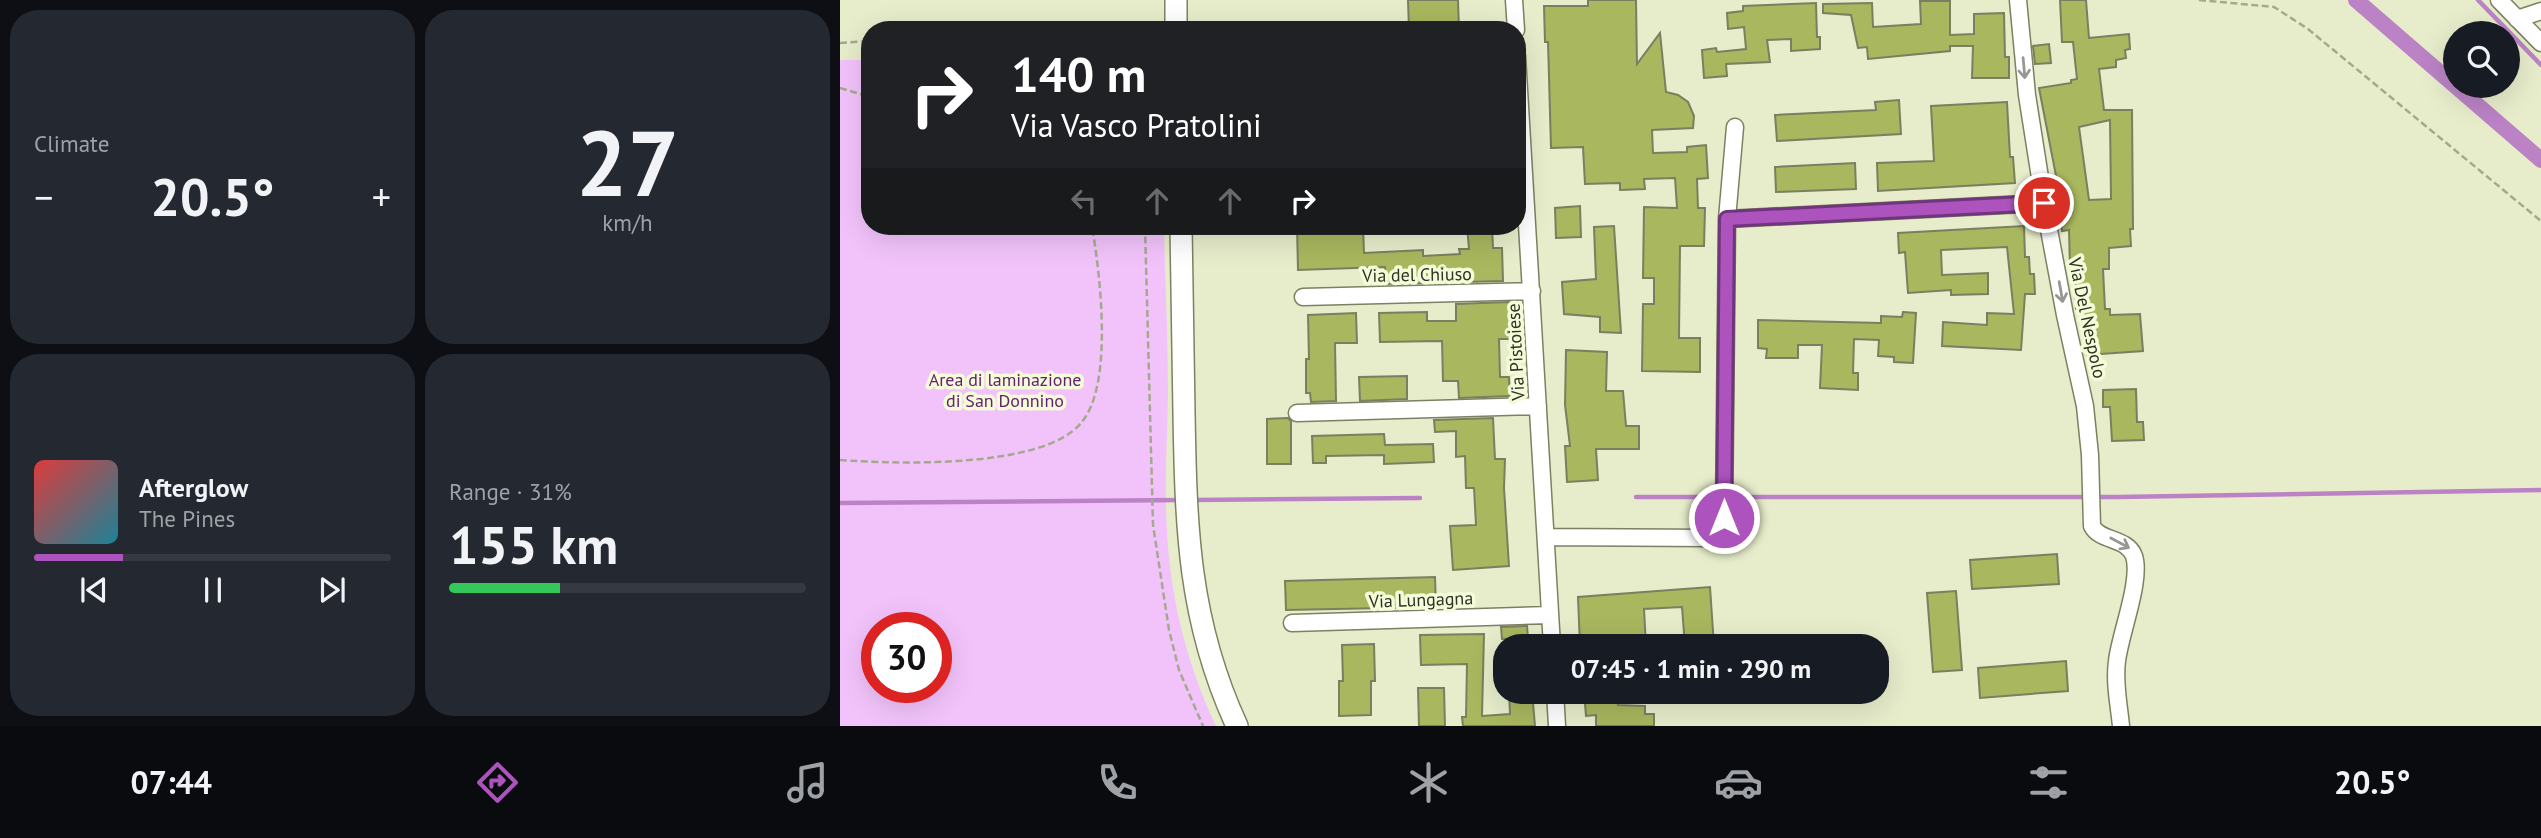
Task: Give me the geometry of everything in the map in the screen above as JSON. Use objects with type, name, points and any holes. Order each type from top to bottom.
[{"type":"main road","points":[[1176,0],[1176,21]]},
{"type":"main road","points":[[1181,235],[1185,470],[1192,577],[1199,613],[1219,682],[1237,726]]},
{"type":"street","points":[[1514,0],[1515,21]]},
{"type":"street","name":"Via Del Nespolo","points":[[2018,0],[2027,95],[2044,203],[2082,389],[2091,478],[2092,521],[2095,531],[2130,549],[2135,559],[2135,575],[2117,660],[2121,726]]},
{"type":"street","points":[[2499,0],[2541,44]]},
{"type":"street","points":[[2517,19],[2541,10]]},
{"type":"street","points":[[1546,537],[1710,538],[1718,534],[1723,527],[1727,219],[1735,127]]},
{"type":"street","name":"Via Pistoiese","points":[[1526,197],[1551,634]]},
{"type":"street","points":[[1727,219],[2044,203]]},
{"type":"street","name":"Via del Chiuso","points":[[1303,297],[1532,291]]},
{"type":"street","points":[[1297,413],[1538,406]]},
{"type":"street","name":"Via Lungagna","points":[[1292,623],[1550,615]]},
{"type":"street","points":[[1556,704],[1557,726]]},
{"type":"path","points":[[2199,0],[2274,8],[2297,22],[2541,221]]},
{"type":"path","points":[[840,43],[861,42]]},
{"type":"path","points":[[840,88],[861,94]]},
{"type":"path","points":[[840,460],[928,464],[1014,454],[1066,437],[1081,424],[1091,407],[1101,366],[1101,315],[1094,235]]},
{"type":"path","points":[[1145,235],[1153,525],[1169,630],[1179,670],[1203,726]]},
{"type":"green space","name":"Area di laminazione di San Donnino","points":[[840,60],[861,60],[861,235],[1164,235],[1169,557],[1178,615],[1204,699],[1216,726],[840,726]]},
{"type":"building","points":[[1408,0],[1458,0],[1459,21],[1409,21]]},
{"type":"building","points":[[1588,0],[1636,0],[1637,64],[1660,33],[1666,92],[1678,95],[1688,102],[1694,116],[1693,128],[1652,130],[1653,153],[1687,152],[1687,147],[1706,145],[1708,178],[1697,179],[1698,208],[1705,208],[1704,246],[1680,246],[1679,338],[1700,338],[1700,372],[1642,371],[1643,304],[1654,304],[1654,278],[1643,278],[1644,207],[1677,208],[1675,178],[1644,179],[1645,189],[1620,190],[1620,183],[1585,184],[1583,147],[1551,148],[1548,42],[1545,42],[1544,6],[1588,6]]},
{"type":"building","points":[[2060,0],[2086,0],[2089,38],[2129,34],[2130,49],[2125,50],[2126,58],[2116,60],[2116,67],[2099,69],[2104,110],[2132,110],[2131,246],[2109,248],[2109,269],[2103,269],[2105,309],[2110,309],[2110,315],[2140,314],[2143,351],[2087,355],[2083,322],[2080,322],[2079,309],[2076,309],[2075,269],[2070,269],[2069,230],[2062,231],[2060,217],[2064,217],[2039,88],[2071,83],[2071,80],[2077,79],[2073,42],[2062,42]],"holes":[[[2110,120],[2111,199],[2089,200],[2079,127]]]},
{"type":"building","points":[[1920,1],[1950,1],[1950,35],[1974,34],[1974,14],[2004,13],[2005,57],[2009,57],[2009,78],[1972,78],[1973,46],[1950,46],[1950,51],[1868,59],[1867,47],[1858,48],[1851,15],[1823,13],[1823,4],[1872,3],[1873,27],[1921,24]]},
{"type":"building","points":[[1816,3],[1820,49],[1791,51],[1791,39],[1767,40],[1770,62],[1726,64],[1727,76],[1704,78],[1702,50],[1716,48],[1717,52],[1746,49],[1744,27],[1728,29],[1727,13],[1743,11],[1743,6]]},
{"type":"building","points":[[2049,44],[2051,63],[2035,64],[2033,46]]},
{"type":"building","points":[[1899,100],[1901,134],[1777,141],[1775,115],[1876,110],[1875,102]]},
{"type":"building","points":[[2007,102],[2010,157],[2013,157],[2015,183],[1878,191],[1877,163],[1934,161],[1931,106]]},
{"type":"building","points":[[1855,163],[1856,189],[1776,192],[1775,167]]},
{"type":"building","points":[[1580,206],[1581,237],[1556,238],[1555,208]]},
{"type":"building","points":[[1614,226],[1621,333],[1600,332],[1600,317],[1564,314],[1562,282],[1596,279],[1594,227]]},
{"type":"building","points":[[2024,226],[2025,257],[2029,257],[2030,274],[2034,274],[2035,294],[2025,294],[2021,350],[1942,346],[1943,322],[1987,325],[1987,313],[2014,314],[2007,247],[1941,250],[1942,275],[1988,273],[1988,294],[1951,295],[1951,290],[1908,293],[1905,252],[1899,253],[1898,233]]},
{"type":"building","points":[[1297,235],[1363,235],[1364,253],[1423,250],[1423,256],[1460,254],[1459,249],[1469,249],[1468,235],[1492,235],[1493,248],[1502,248],[1503,281],[1386,284],[1385,267],[1298,270]]},
{"type":"building","points":[[1509,302],[1511,339],[1499,339],[1500,377],[1509,377],[1510,396],[1459,398],[1458,381],[1443,381],[1442,341],[1380,342],[1379,313],[1427,312],[1427,321],[1456,321],[1456,304]]},
{"type":"building","points":[[1903,312],[1916,313],[1913,363],[1894,362],[1894,357],[1878,356],[1879,340],[1854,339],[1853,373],[1858,373],[1858,390],[1820,388],[1822,345],[1798,345],[1798,358],[1766,358],[1767,349],[1758,348],[1758,320],[1881,323],[1881,316],[1902,317]]},
{"type":"building","points":[[1356,313],[1357,343],[1335,343],[1336,401],[1311,402],[1310,393],[1306,393],[1306,359],[1309,359],[1308,315]]},
{"type":"building","points":[[1566,350],[1607,352],[1606,391],[1623,391],[1626,426],[1639,426],[1639,449],[1596,449],[1598,480],[1567,482],[1565,446],[1570,446],[1565,405]]},
{"type":"building","points":[[1407,376],[1407,399],[1360,401],[1359,377]]},
{"type":"building","points":[[2136,389],[2137,422],[2143,422],[2144,440],[2112,441],[2110,407],[2103,407],[2103,390]]},
{"type":"building","points":[[1288,418],[1291,421],[1291,464],[1267,464],[1267,419]]},
{"type":"building","points":[[1493,418],[1495,459],[1505,459],[1509,566],[1453,570],[1450,526],[1476,525],[1474,488],[1466,488],[1465,456],[1456,457],[1456,431],[1435,432],[1434,420]]},
{"type":"building","points":[[1384,434],[1385,445],[1433,444],[1434,462],[1384,464],[1384,455],[1326,456],[1326,463],[1313,463],[1312,436]]},
{"type":"building","points":[[2057,554],[2059,584],[1972,589],[1970,560]]},
{"type":"building","points":[[1435,577],[1436,607],[1286,610],[1285,581]]},
{"type":"building","points":[[1710,587],[1713,634],[1684,634],[1682,607],[1644,609],[1645,634],[1580,634],[1578,597]]},
{"type":"building","points":[[1956,591],[1962,670],[1933,672],[1927,593]]},
{"type":"building","points":[[1527,626],[1528,634],[1502,634],[1501,627]]},
{"type":"building","points":[[1484,634],[1482,716],[1510,714],[1510,704],[1533,704],[1535,726],[1463,726],[1462,717],[1466,717],[1467,664],[1421,665],[1420,635]]},
{"type":"building","points":[[1374,644],[1375,681],[1371,681],[1371,715],[1339,716],[1339,681],[1343,681],[1342,645]]},
{"type":"building","points":[[2066,661],[2068,691],[1980,698],[1978,668]]},
{"type":"building","points":[[1418,688],[1444,688],[1445,726],[1419,726]]},
{"type":"building","points":[[1585,704],[1645,706],[1645,714],[1654,714],[1654,726],[1596,726],[1596,715],[1586,716]]},
{"type":"waterway","points":[[2356,0],[2541,160]]},
{"type":"waterway","points":[[2478,0],[2541,65]]},
{"type":"waterway","points":[[1636,497],[2118,497],[2541,490]]},
{"type":"waterway","points":[[1194,500],[1420,498]]},
{"type":"waterway","points":[[840,503],[1181,500]]},
{"type":"route","points":[[1724,518],[1727,219],[2044,203]]}]
